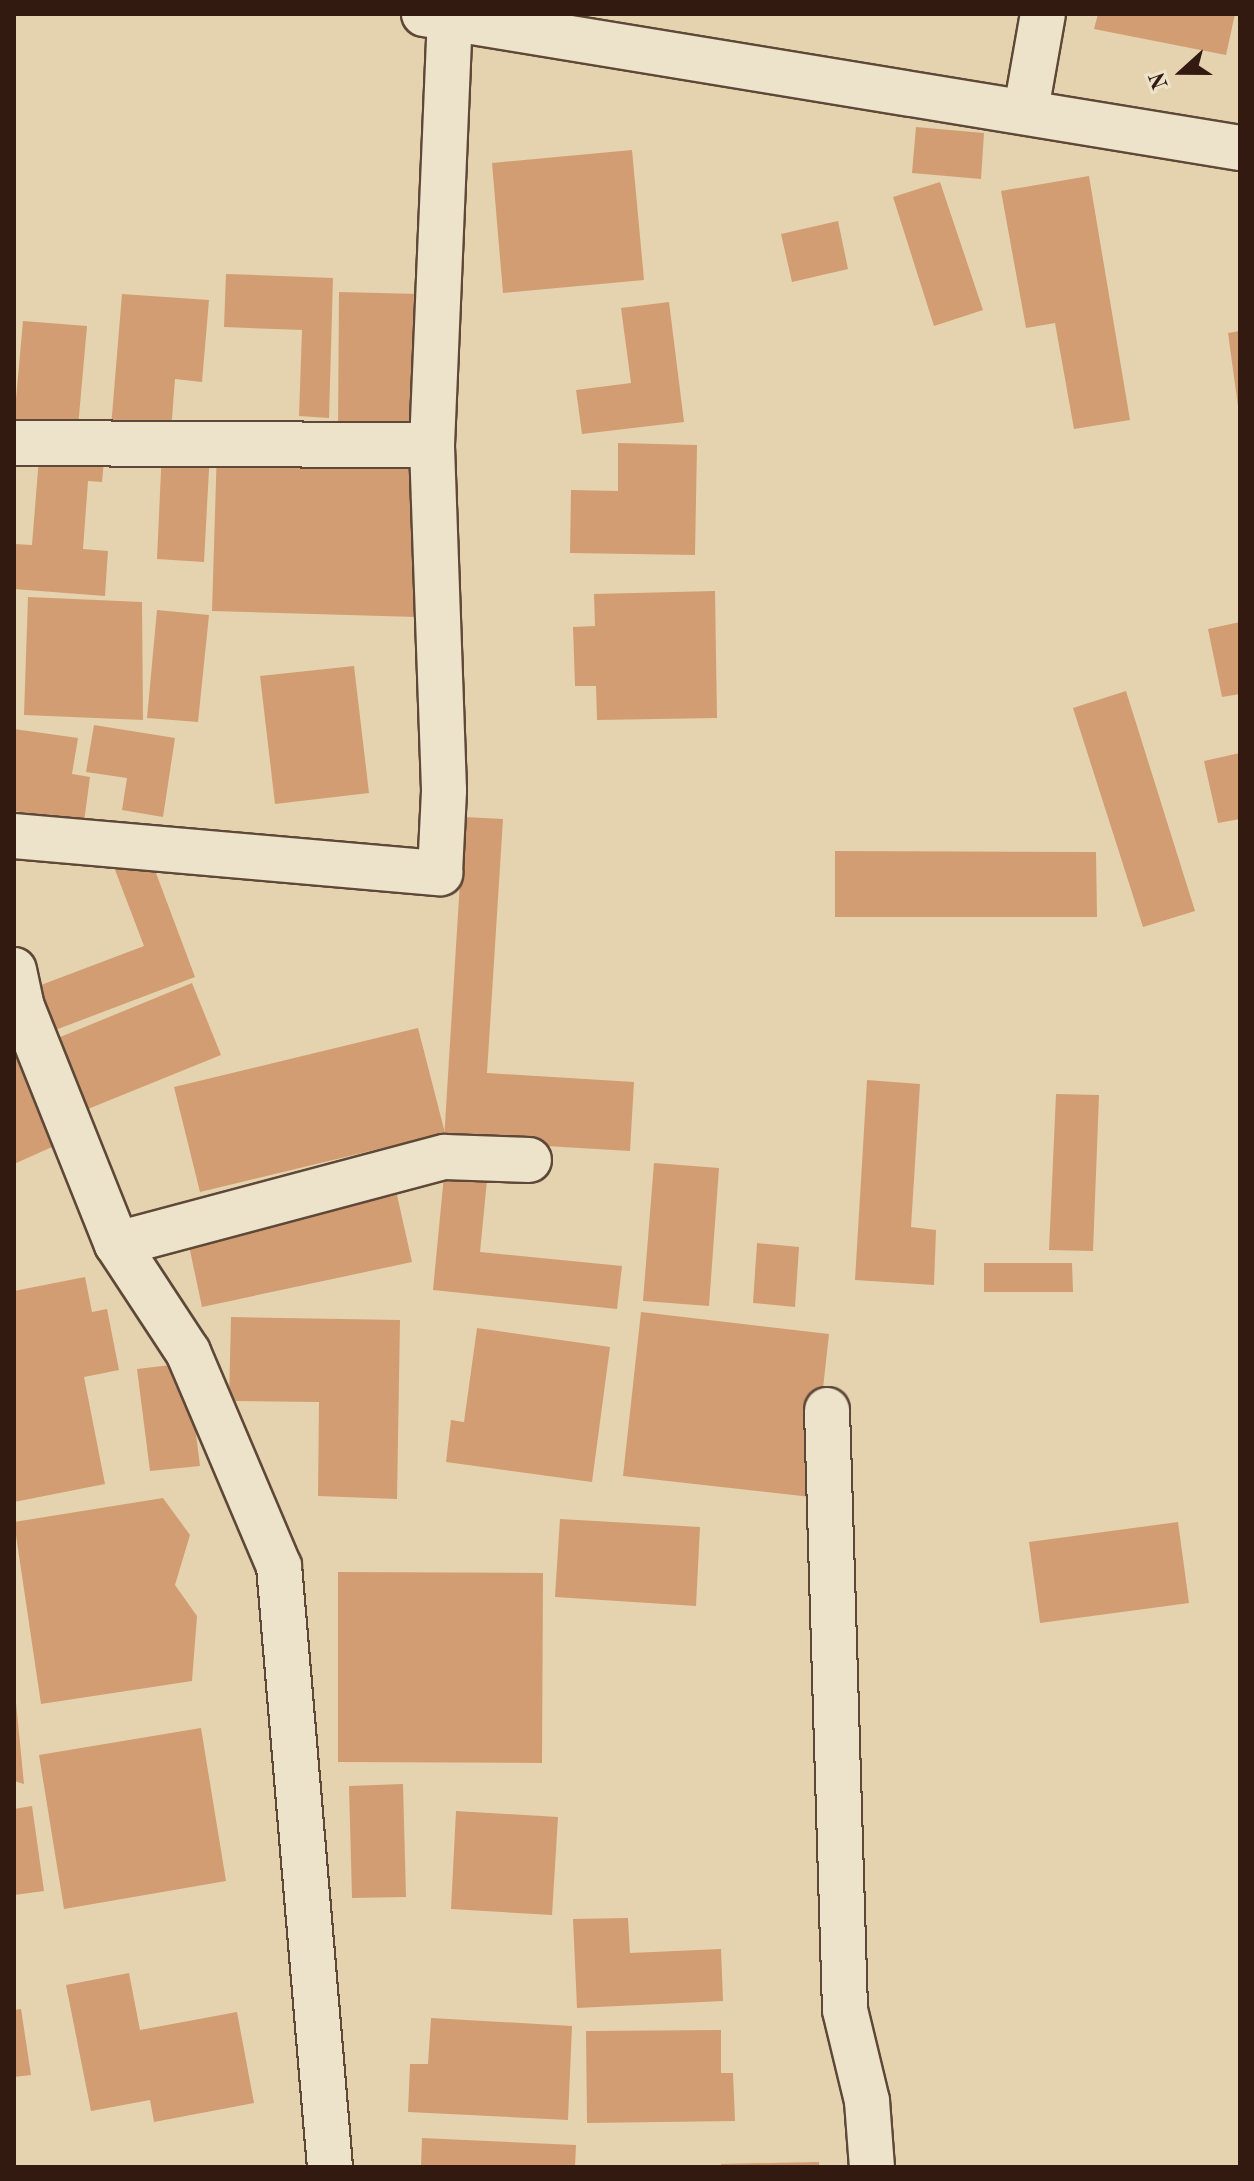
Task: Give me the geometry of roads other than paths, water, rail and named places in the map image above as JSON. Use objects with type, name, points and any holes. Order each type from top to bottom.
[{"type":"street","points":[[1026,110],[1043,14]]},
{"type":"street","points":[[14,836],[440,873],[444,790],[432,445],[437,17],[1026,110],[1240,148]]},
{"type":"street","points":[[14,443],[432,445]]},
{"type":"street","points":[[14,970],[22,1007],[117,1244],[188,1352],[279,1566],[330,2167]]},
{"type":"street","points":[[117,1244],[445,1157],[529,1160]]},
{"type":"street","points":[[827,1410],[845,2010],[867,2101],[872,2167]]}]
